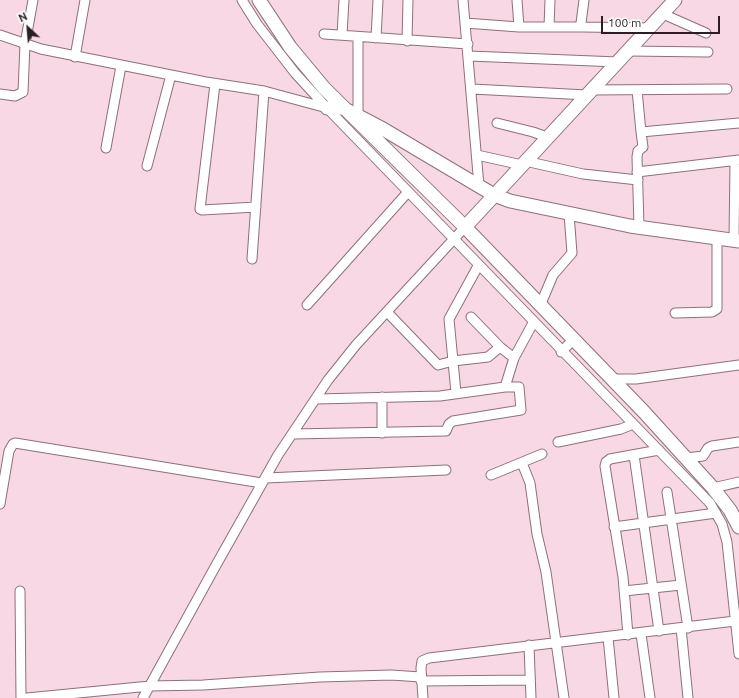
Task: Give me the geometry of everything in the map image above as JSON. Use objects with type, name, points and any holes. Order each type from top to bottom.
[{"type":"street","points":[[0,94],[15,96],[23,92],[25,44],[33,0]]},
{"type":"street","points":[[75,57],[85,0]]},
{"type":"street","points":[[242,0],[257,24],[295,73],[335,108],[459,233],[540,306],[566,346],[633,424],[710,503],[722,524],[726,542],[736,600],[735,621],[739,654]]},
{"type":"street","points":[[260,0],[335,108],[408,192],[459,233],[478,266],[533,323],[611,379],[713,488],[730,510],[739,527]]},
{"type":"street","points":[[342,36],[344,0]]},
{"type":"street","points":[[376,38],[378,0]]},
{"type":"street","points":[[407,41],[408,0]]},
{"type":"street","points":[[463,0],[472,89],[479,186]]},
{"type":"street","points":[[517,0],[519,27]]},
{"type":"street","points":[[549,27],[550,0]]},
{"type":"street","points":[[582,27],[581,23],[584,0]]},
{"type":"street","points":[[143,698],[264,481],[293,434],[340,365],[547,137],[629,51],[675,0]]},
{"type":"street","points":[[663,14],[706,33]]},
{"type":"street","points":[[465,23],[519,27],[650,28]]},
{"type":"street","points":[[324,34],[407,41],[468,44]]},
{"type":"street","points":[[0,35],[25,44],[75,57],[215,84],[264,91],[335,108],[358,116],[390,133],[494,195],[510,201],[639,227],[737,241],[737,161],[638,176],[583,174],[477,155]]},
{"type":"street","points":[[358,37],[358,116]]},
{"type":"street","points":[[629,51],[708,52]]},
{"type":"street","points":[[469,56],[618,62]]},
{"type":"street","points":[[106,148],[121,66]]},
{"type":"street","points":[[147,166],[171,76]]},
{"type":"street","points":[[215,84],[200,209],[256,206]]},
{"type":"street","points":[[472,89],[589,93],[637,90],[727,89]]},
{"type":"street","points":[[637,90],[644,147],[637,153],[639,227]]},
{"type":"street","points":[[252,260],[264,91]]},
{"type":"street","points":[[497,123],[547,137]]},
{"type":"street","points":[[641,132],[739,123]]},
{"type":"street","points":[[307,305],[408,192]]},
{"type":"street","points":[[540,306],[553,274],[572,253],[569,214]]},
{"type":"street","points":[[675,314],[712,312],[717,309],[717,238]]},
{"type":"street","points":[[456,393],[449,319],[478,266]]},
{"type":"street","points":[[388,313],[438,364],[488,357],[500,347]]},
{"type":"street","points":[[471,317],[500,347],[514,358]]},
{"type":"street","points":[[505,387],[514,358],[533,323]]},
{"type":"street","points":[[611,379],[636,379],[739,366]]},
{"type":"street","points":[[293,434],[446,431],[449,428],[449,424],[453,421],[519,411],[521,408],[520,388],[517,386],[440,396],[317,399]]},
{"type":"street","points":[[382,397],[382,432]]},
{"type":"street","points":[[558,442],[621,429],[633,424]]},
{"type":"street","points":[[686,458],[703,456],[708,448],[712,446],[739,442]]},
{"type":"street","points":[[0,504],[8,451],[15,443],[264,481],[446,470]]},
{"type":"street","points":[[628,635],[624,591],[605,466],[606,462],[610,459],[659,450]]},
{"type":"street","points":[[491,475],[542,454]]},
{"type":"street","points":[[634,455],[659,631]]},
{"type":"street","points":[[522,463],[530,483],[546,572],[564,698]]},
{"type":"street","points":[[713,488],[739,482]]},
{"type":"street","points":[[667,492],[681,585],[688,698]]},
{"type":"street","points":[[614,527],[716,513]]},
{"type":"street","points":[[624,591],[681,585]]},
{"type":"street","points":[[20,591],[21,698]]},
{"type":"street","points":[[423,698],[421,679],[422,661],[429,658],[529,645],[641,634],[735,621]]},
{"type":"street","points":[[641,634],[650,698]]},
{"type":"street","points":[[608,637],[614,698]]},
{"type":"street","points":[[529,645],[531,698]]},
{"type":"street","points":[[27,698],[150,686],[203,685],[320,676],[391,675],[421,679],[530,680]]}]
